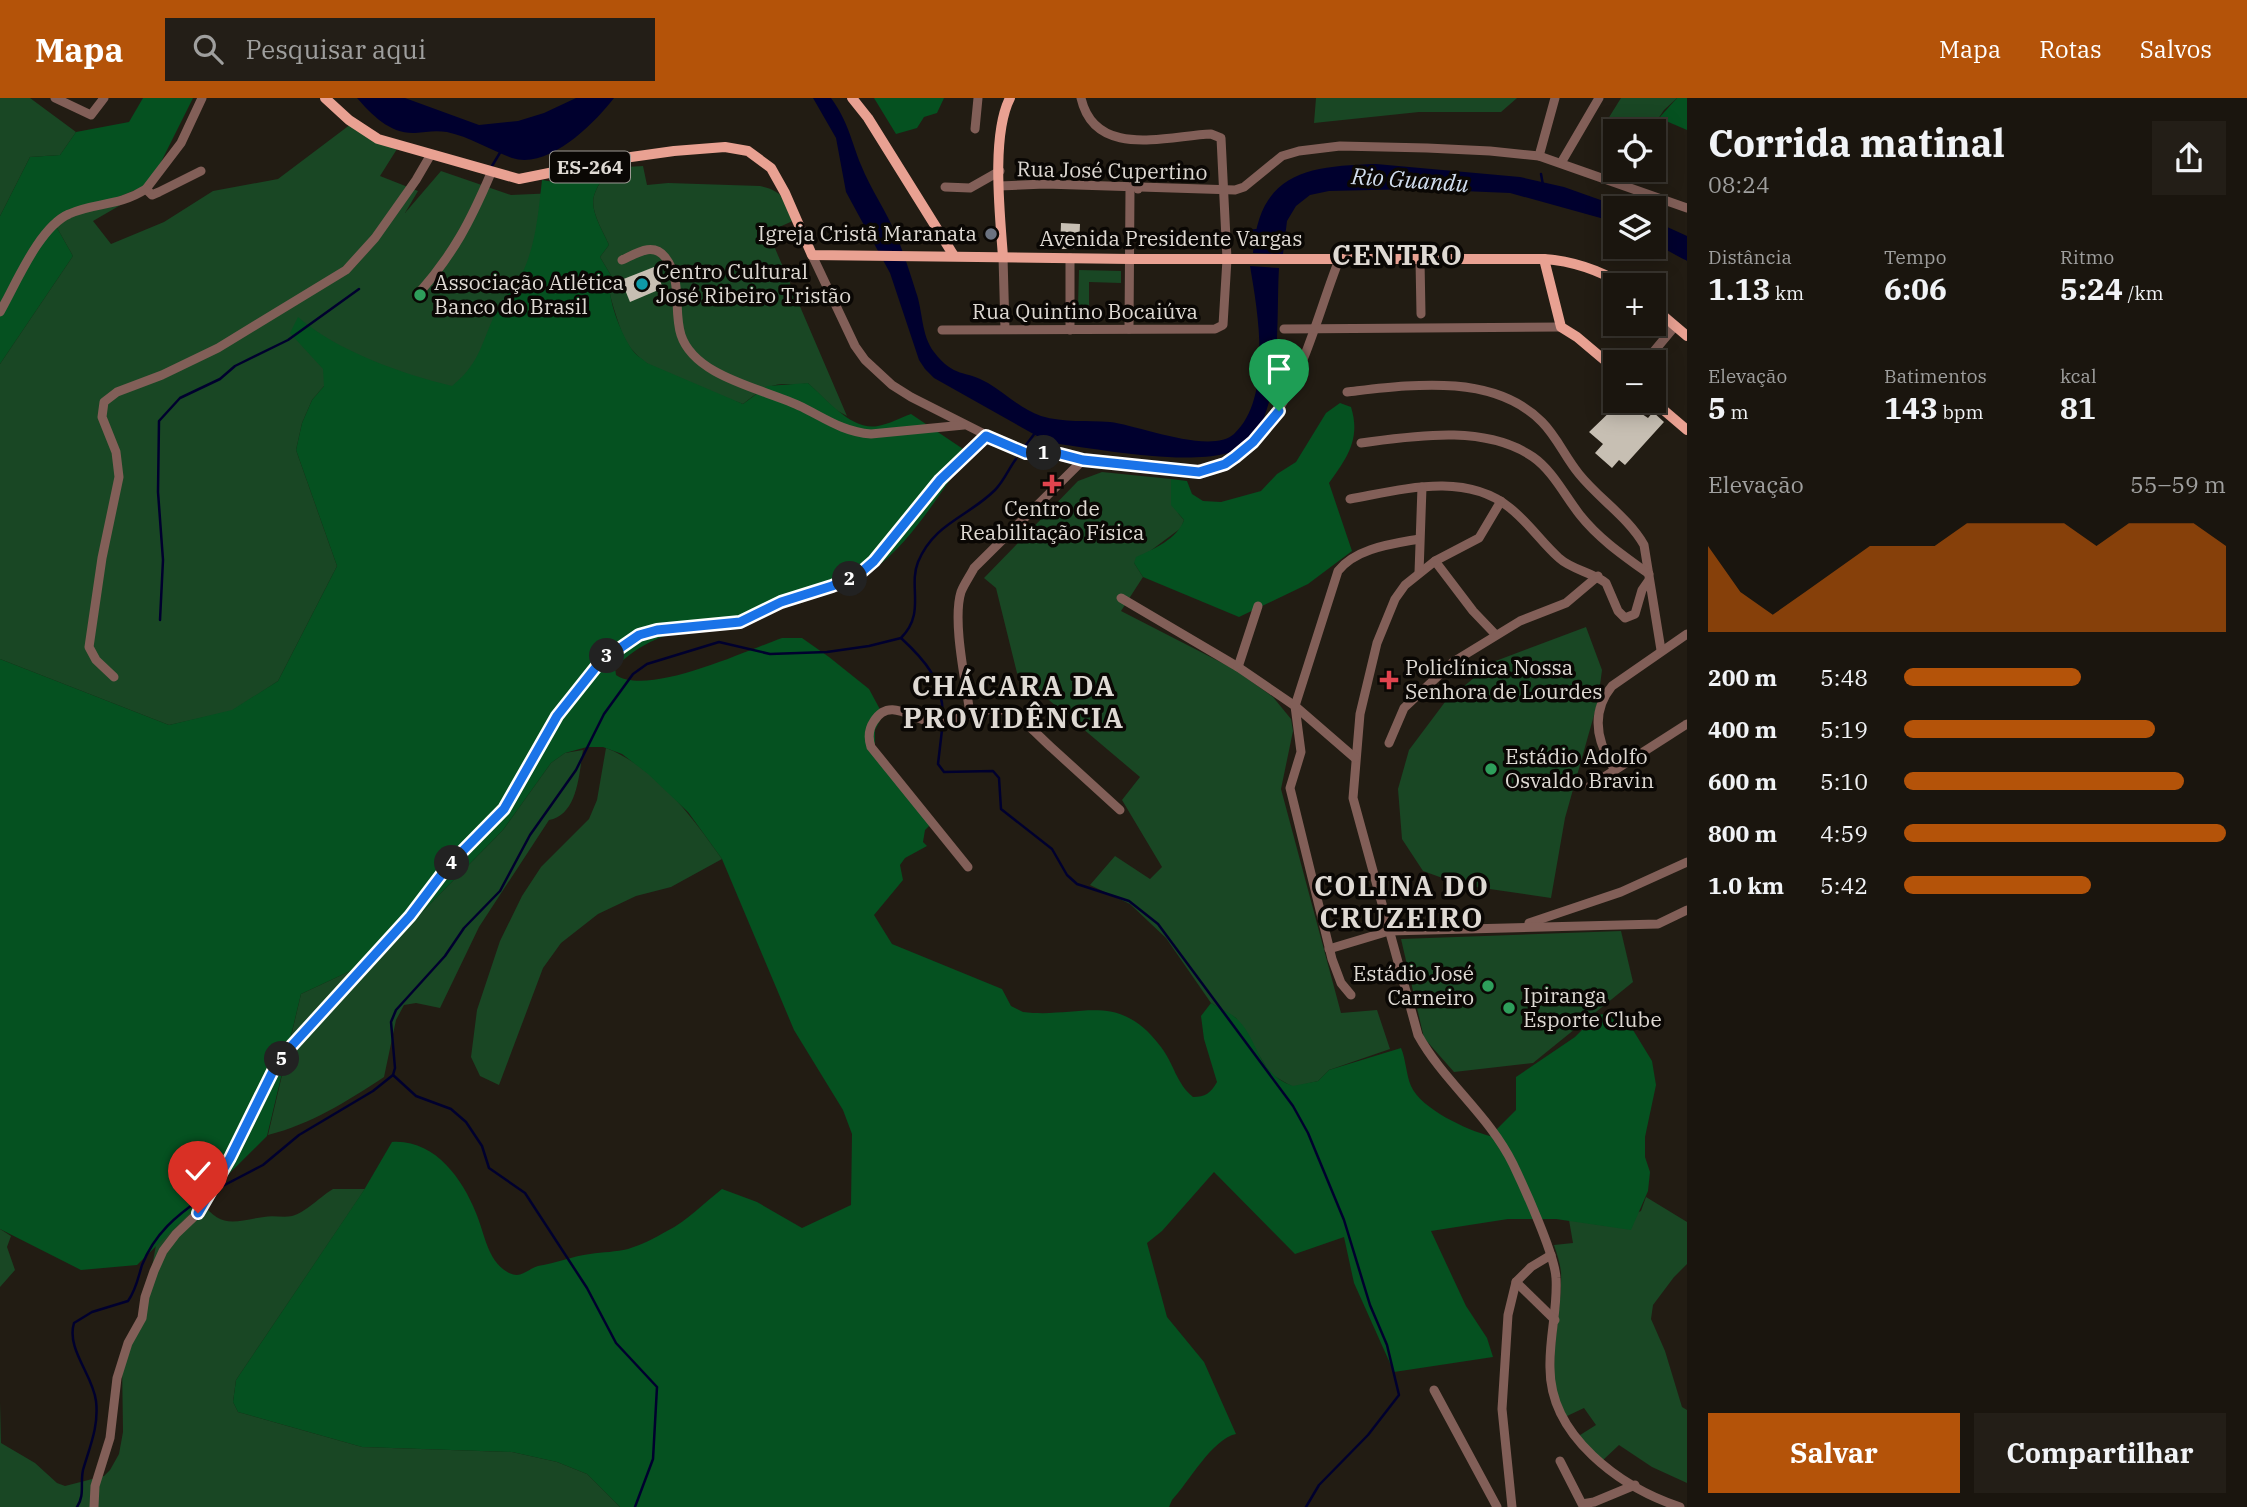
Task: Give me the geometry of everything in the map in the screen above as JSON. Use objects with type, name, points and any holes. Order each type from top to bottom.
[{"type":"main road","name":"ES-264","points":[[325,98],[368,134],[430,156],[519,179],[674,151],[725,147],[748,151],[771,169],[812,255]]},
{"type":"main road","points":[[852,98],[868,118],[954,256]]},
{"type":"main road","points":[[1003,257],[999,186],[1002,128],[1010,98]]},
{"type":"main road","name":"Avenida Presidente Vargas","points":[[812,255],[1280,260],[1544,259],[1574,263],[1603,274]]},
{"type":"main road","points":[[1544,259],[1561,327],[1603,359]]},
{"type":"main road","points":[[1666,318],[1687,336]]},
{"type":"main road","points":[[1666,412],[1687,430]]},
{"type":"street","points":[[54,98],[93,115],[104,98]]},
{"type":"street","points":[[0,312],[49,229],[76,211],[123,202],[146,189],[181,143],[202,98]]},
{"type":"street","points":[[975,129],[978,98]]},
{"type":"street","points":[[1081,98],[1087,116],[1098,130],[1118,138],[1211,134],[1222,139],[1227,259]]},
{"type":"street","points":[[1539,156],[1555,98]]},
{"type":"street","points":[[1561,163],[1599,98]]},
{"type":"street","points":[[1225,191],[1244,187],[1282,156],[1299,151],[1340,146],[1490,150],[1539,156],[1687,208]]},
{"type":"street","points":[[114,677],[96,660],[89,647],[102,558],[119,477],[116,452],[102,417],[104,402],[117,392],[171,371],[218,348],[346,270],[381,229],[430,156]]},
{"type":"street","points":[[146,189],[152,195],[201,171]]},
{"type":"street","name":"Rua José Cupertino","points":[[945,187],[970,188],[1000,171]]},
{"type":"street","points":[[1129,329],[1134,189],[1139,172]]},
{"type":"street","points":[[419,293],[454,251],[491,173]]},
{"type":"street","name":"Rua José Cupertino","points":[[999,186],[1045,184],[1225,191]]},
{"type":"street","points":[[622,260],[647,249],[657,250],[666,258],[674,274],[681,335],[688,349],[704,364],[726,377],[801,407],[844,430],[857,433],[871,435],[966,424]]},
{"type":"street","points":[[812,255],[855,346],[865,360],[892,385],[986,436],[1026,453],[1060,454],[1083,460],[1199,472],[1225,464],[1253,442],[1279,411],[1315,329],[1339,260]]},
{"type":"street","points":[[1003,257],[1005,329]]},
{"type":"street","points":[[1070,258],[1070,330]]},
{"type":"street","name":"Rua Quintino Bocaiúva","points":[[942,330],[1215,328],[1223,325],[1225,320],[1227,259]]},
{"type":"street","points":[[1420,260],[1421,314]]},
{"type":"street","points":[[1655,350],[1675,326]]},
{"type":"street","points":[[1284,329],[1561,327]]},
{"type":"street","points":[[1347,392],[1447,386],[1497,396],[1526,409],[1553,435],[1580,476],[1636,531],[1644,545],[1661,650]]},
{"type":"street","points":[[1361,443],[1424,435],[1458,435],[1497,443],[1526,453],[1547,470],[1592,528],[1649,577]]},
{"type":"street","points":[[94,1507],[95,1486],[110,1438],[117,1378],[128,1343],[142,1318],[145,1297],[163,1251],[198,1213],[268,1080],[286,1052],[410,916],[448,866],[504,809],[557,716],[600,662],[639,635],[657,630],[740,622],[781,602],[858,575],[874,561],[940,480],[986,436]]},
{"type":"street","points":[[970,714],[959,626],[959,606],[964,585],[974,568],[1083,460]]},
{"type":"street","points":[[1350,499],[1422,487],[1475,490],[1501,502],[1518,515],[1559,558],[1598,576],[1611,589],[1618,611],[1627,618],[1635,614],[1649,577]]},
{"type":"street","points":[[1419,573],[1422,487]]},
{"type":"street","points":[[1501,502],[1479,538],[1419,573],[1405,585],[1395,599],[1377,643],[1360,713],[1353,799],[1418,1035],[1432,1057],[1500,1141],[1513,1164],[1551,1255],[1556,1277],[1550,1369],[1559,1412],[1574,1438],[1584,1447],[1635,1485],[1660,1500],[1679,1507]]},
{"type":"street","points":[[1351,995],[1341,983],[1329,949],[1290,792],[1301,752],[1295,706],[1338,571],[1358,554],[1419,539]]},
{"type":"street","points":[[1436,561],[1495,634]]},
{"type":"street","points":[[1388,743],[1408,703],[1453,662],[1495,634],[1566,603],[1598,576]]},
{"type":"street","points":[[1121,598],[1238,667],[1295,706],[1355,758]]},
{"type":"street","points":[[1238,667],[1258,606]]},
{"type":"street","points":[[1615,770],[1603,749],[1597,726],[1604,698],[1612,686],[1687,634]]},
{"type":"street","points":[[968,867],[871,747],[869,731],[876,718],[892,709],[935,723],[999,710],[1016,716],[1121,810]]},
{"type":"street","points":[[1590,786],[1687,724]]},
{"type":"street","points":[[1517,927],[1621,892],[1687,862]]},
{"type":"street","points":[[1329,949],[1389,931],[1658,924],[1687,910]]},
{"type":"street","points":[[1512,1507],[1502,1409],[1506,1331],[1516,1282],[1531,1267],[1551,1255]]},
{"type":"street","points":[[1516,1282],[1555,1320]]},
{"type":"street","points":[[1434,1390],[1497,1507]]},
{"type":"street","points":[[1560,1461],[1582,1504],[1594,1502],[1635,1485]]},
{"type":"green space","points":[[0,98],[30,98],[76,132],[60,155],[30,157],[0,216]]},
{"type":"green space","points":[[143,98],[193,98],[150,184],[77,214],[56,226],[73,256],[0,364],[0,216],[30,157],[60,155],[76,132],[129,122]]},
{"type":"green space","points":[[874,98],[944,98],[937,113],[924,117],[917,128],[896,134]]},
{"type":"green space","points":[[1316,98],[1517,98],[1501,112],[1419,112],[1314,123]]},
{"type":"green space","points":[[1621,98],[1677,98],[1658,119],[1608,119]]},
{"type":"green space","points":[[1677,98],[1687,98],[1687,130],[1659,118]]},
{"type":"green space","points":[[355,121],[397,149],[380,176],[418,191],[405,213],[441,171],[511,195],[556,193],[465,447],[324,386],[312,400],[302,423],[296,450],[337,566],[278,681],[232,711],[169,725],[0,659],[0,364],[73,256],[56,226],[77,214],[124,203],[93,221],[111,244],[164,222],[213,191],[278,179]]},
{"type":"green space","points":[[643,166],[647,185],[668,183],[760,186],[783,197],[795,220],[768,232],[847,416],[836,410],[808,383],[773,385],[743,404],[672,378],[635,353],[622,332],[610,297],[609,285],[612,277],[600,257],[609,245],[595,213],[593,199],[609,168]]},
{"type":"green space","points":[[609,168],[593,199],[595,213],[609,245],[600,257],[612,277],[610,293],[620,326],[638,356],[647,363],[743,404],[767,386],[808,383],[840,412],[858,424],[878,426],[911,414],[969,453],[901,545],[863,576],[769,610],[738,628],[692,629],[656,639],[634,651],[615,668],[616,675],[631,680],[650,680],[697,670],[782,638],[802,638],[869,689],[883,715],[875,730],[875,749],[934,821],[925,830],[923,842],[927,846],[905,858],[900,865],[903,880],[874,915],[892,944],[1002,989],[1011,1006],[1023,1012],[1097,1010],[1129,1018],[1145,1029],[1161,1047],[1183,1086],[1193,1097],[1207,1094],[1217,1082],[1204,1039],[1201,1016],[1211,1003],[1244,1026],[1272,1073],[1293,1086],[1318,1081],[1329,1070],[1401,1048],[1411,1086],[1424,1103],[1458,1124],[1490,1136],[1516,1110],[1516,1077],[1575,1037],[1597,1015],[1622,1012],[1652,1061],[1656,1085],[1645,1137],[1645,1157],[1650,1172],[1648,1191],[1631,1230],[1556,1219],[1508,1219],[1431,1231],[1466,1306],[1487,1338],[1493,1357],[1394,1372],[1354,1283],[1344,1237],[1295,1254],[1214,1172],[1162,1231],[1147,1243],[1167,1317],[1204,1362],[1236,1434],[1210,1452],[1169,1507],[620,1507],[587,1474],[557,1462],[512,1452],[362,1447],[238,1412],[233,1402],[236,1380],[364,1190],[392,1142],[421,1147],[444,1163],[470,1200],[496,1262],[514,1275],[577,1256],[623,1250],[638,1245],[681,1222],[722,1189],[757,1202],[802,1228],[851,1205],[852,1134],[843,1110],[794,1030],[722,859],[688,812],[648,774],[622,754],[603,747],[587,747],[565,753],[551,763],[503,830],[376,959],[301,994],[267,1136],[137,1265],[81,1270],[0,1229],[0,659],[169,725],[232,710],[278,681],[337,566],[296,450],[302,423],[312,400],[324,386],[323,369],[290,333],[298,317],[331,340],[371,360],[452,386],[470,368],[499,307],[524,269],[535,232],[542,180],[560,183]]},
{"type":"green space","points":[[1079,270],[1121,271],[1121,283],[1089,282],[1089,306],[1078,306]]},
{"type":"green space","points":[[1340,403],[1351,407],[1354,418],[1353,439],[1347,456],[1329,483],[1352,551],[1308,584],[1239,617],[1143,577],[1134,563],[1136,557],[1170,538],[1184,520],[1171,505],[1171,479],[1187,481],[1192,494],[1203,501],[1221,502],[1261,491],[1277,474],[1296,462],[1326,413]]},
{"type":"green space","points":[[1102,472],[1171,479],[1175,506],[1184,520],[1181,528],[1134,563],[1143,577],[1121,611],[1234,669],[1273,697],[1291,719],[1293,731],[1281,789],[1341,1013],[1377,1010],[1390,1049],[1329,1070],[1318,1081],[1293,1087],[1274,1076],[1236,1018],[1211,1003],[1166,938],[1130,904],[1090,885],[1115,856],[1150,879],[1162,867],[1122,800],[1140,777],[1017,673],[996,588],[984,578],[1078,481]]},
{"type":"green space","name":"Estádio Adolfo Osvaldo Bravin","points":[[1586,627],[1602,670],[1598,701],[1565,818],[1551,898],[1462,885],[1423,871],[1402,839],[1398,789],[1409,750],[1445,702],[1493,662]]},
{"type":"green space","points":[[606,748],[641,768],[672,795],[722,859],[671,887],[636,896],[598,914],[561,943],[543,968],[499,1085],[480,1076],[471,1057],[477,1010],[500,941],[522,896],[541,867],[589,819],[597,800]]},
{"type":"green space","points":[[583,750],[571,802],[559,816],[549,820],[479,927],[440,1008],[416,1003],[404,1005],[396,1020],[384,1077],[314,1118],[268,1135],[301,994],[376,959],[503,830],[551,763],[565,753]]},
{"type":"green space","name":"Ipiranga Esporte Clube","points":[[1621,931],[1633,982],[1533,1063],[1454,1072],[1424,1038],[1401,939]]},
{"type":"green space","points":[[333,1189],[365,1189],[236,1380],[233,1402],[238,1412],[362,1447],[512,1452],[557,1462],[587,1474],[620,1507],[0,1507],[0,1402],[1,1443],[35,1463],[57,1483],[65,1486],[104,1476],[110,1470],[119,1454],[123,1432],[122,1361],[141,1326],[156,1245],[201,1201],[222,1220],[285,1217],[302,1212]]},
{"type":"green space","points":[[1646,1197],[1687,1222],[1687,1264],[1653,1305],[1651,1319],[1665,1351],[1682,1407],[1687,1410],[1687,1483],[1652,1467],[1619,1445],[1602,1461],[1577,1437],[1596,1425],[1584,1408],[1565,1417],[1555,1384],[1561,1272],[1554,1245],[1573,1243],[1569,1220],[1607,1226],[1641,1211]]},
{"type":"green space","points":[[0,1229],[11,1236],[7,1247],[15,1270],[0,1287]]},
{"type":"water","points":[[357,98],[405,98],[479,125],[518,121],[544,113],[576,98],[614,98],[595,120],[569,142],[555,151],[526,160],[512,158],[447,132],[415,133],[398,130],[375,117]]},
{"type":"water","points":[[813,98],[831,98],[837,106],[865,174],[900,243],[918,299],[924,331],[934,352],[954,370],[988,383],[1041,416],[1110,422],[1192,440],[1223,440],[1234,434],[1246,418],[1254,399],[1258,377],[1259,330],[1250,266],[1279,268],[1273,382],[1261,424],[1251,440],[1236,450],[1215,456],[1189,458],[1130,454],[1059,444],[1046,441],[934,378],[919,360],[890,273],[846,192],[836,138]]},
{"type":"water","points":[[1376,164],[1520,177],[1564,187],[1603,201],[1603,219],[1510,193],[1415,189],[1329,191],[1310,195],[1296,206],[1287,221],[1283,254],[1253,253],[1257,226],[1265,206],[1276,190],[1290,179],[1308,172]]},
{"type":"water","points":[[1666,226],[1687,236],[1687,261],[1666,243]]},
{"type":"building","points":[[1061,223],[1080,224],[1079,249],[1060,249]]},
{"type":"building","name":"Centro Cultural José Ribeiro Tristão","points":[[654,267],[663,288],[630,302],[621,280]]},
{"type":"building","points":[[1609,413],[1641,413],[1648,418],[1654,413],[1664,422],[1625,465],[1619,460],[1612,468],[1595,453],[1603,444],[1589,432]]},
{"type":"waterway","points":[[492,166],[501,151]]},
{"type":"waterway","points":[[1541,174],[1543,185]]},
{"type":"waterway","points":[[1248,231],[1259,230]]},
{"type":"waterway","name":"Rio Guandu","points":[[1666,241],[1687,252]]},
{"type":"waterway","points":[[160,620],[163,560],[158,492],[159,421],[180,398],[220,379],[235,366],[288,340],[359,289]]},
{"type":"waterway","points":[[1026,445],[1035,433]]},
{"type":"waterway","points":[[215,1190],[263,1165],[299,1135],[373,1091],[393,1075],[395,1068],[391,1022],[396,1010],[445,956],[464,928],[500,891],[530,835],[576,770],[604,714],[633,674],[647,664],[719,642],[770,654],[827,652],[901,638],[913,619],[915,571],[925,549],[942,529],[995,490],[1016,459]]},
{"type":"waterway","points":[[901,638],[918,655],[936,681],[943,715]]},
{"type":"waterway","points":[[942,730],[938,764],[944,772],[993,771],[999,778],[1001,809],[1052,849],[1067,875],[1077,884],[1129,901],[1158,924],[1293,1106],[1308,1133],[1344,1220],[1370,1305],[1387,1345],[1399,1395],[1368,1435],[1319,1485],[1306,1507]]},
{"type":"waterway","points":[[393,1075],[416,1096],[451,1109],[466,1122],[482,1146],[489,1168],[525,1193],[587,1288],[616,1343],[657,1387],[653,1459],[635,1507]]},
{"type":"waterway","points":[[77,1507],[81,1498],[83,1470],[97,1410],[94,1391],[74,1342],[74,1323],[92,1312],[128,1301],[147,1254],[160,1234],[175,1218],[203,1197]]},
{"type":"place","name":"Igreja Cristã Maranata","points":[[991,234]]},
{"type":"place","name":"Centro Cultural José Ribeiro Tristão","points":[[642,284]]},
{"type":"place","name":"Associação Atlética Banco do Brasil","points":[[420,295]]},
{"type":"place","name":"Centro de Reabilitação Física","points":[[1052,484]]},
{"type":"place","name":"Policlínica Nossa Senhora de Lourdes","points":[[1389,680]]},
{"type":"place","name":"Estádio Adolfo Osvaldo Bravin","points":[[1491,769]]},
{"type":"place","name":"Estádio José Carneiro","points":[[1488,986]]},
{"type":"place","name":"Ipiranga Esporte Clube","points":[[1509,1008]]},
{"type":"district","name":"CENTRO","points":[[1398,255]]},
{"type":"district","name":"CHÁCARA DA PROVIDÊNCIA","points":[[1014,702]]},
{"type":"district","name":"COLINA DO CRUZEIRO","points":[[1402,902]]},
{"type":"route","points":[[198,1213],[230,1158],[263,1089],[286,1052],[410,916],[448,866],[504,809],[534,752],[557,716],[600,662],[619,646],[639,635],[657,630],[731,625],[747,620],[781,602],[858,575],[874,561],[940,480],[986,436],[1026,453],[1052,453],[1083,460],[1199,472],[1225,464],[1235,457],[1253,442],[1279,411]]}]
